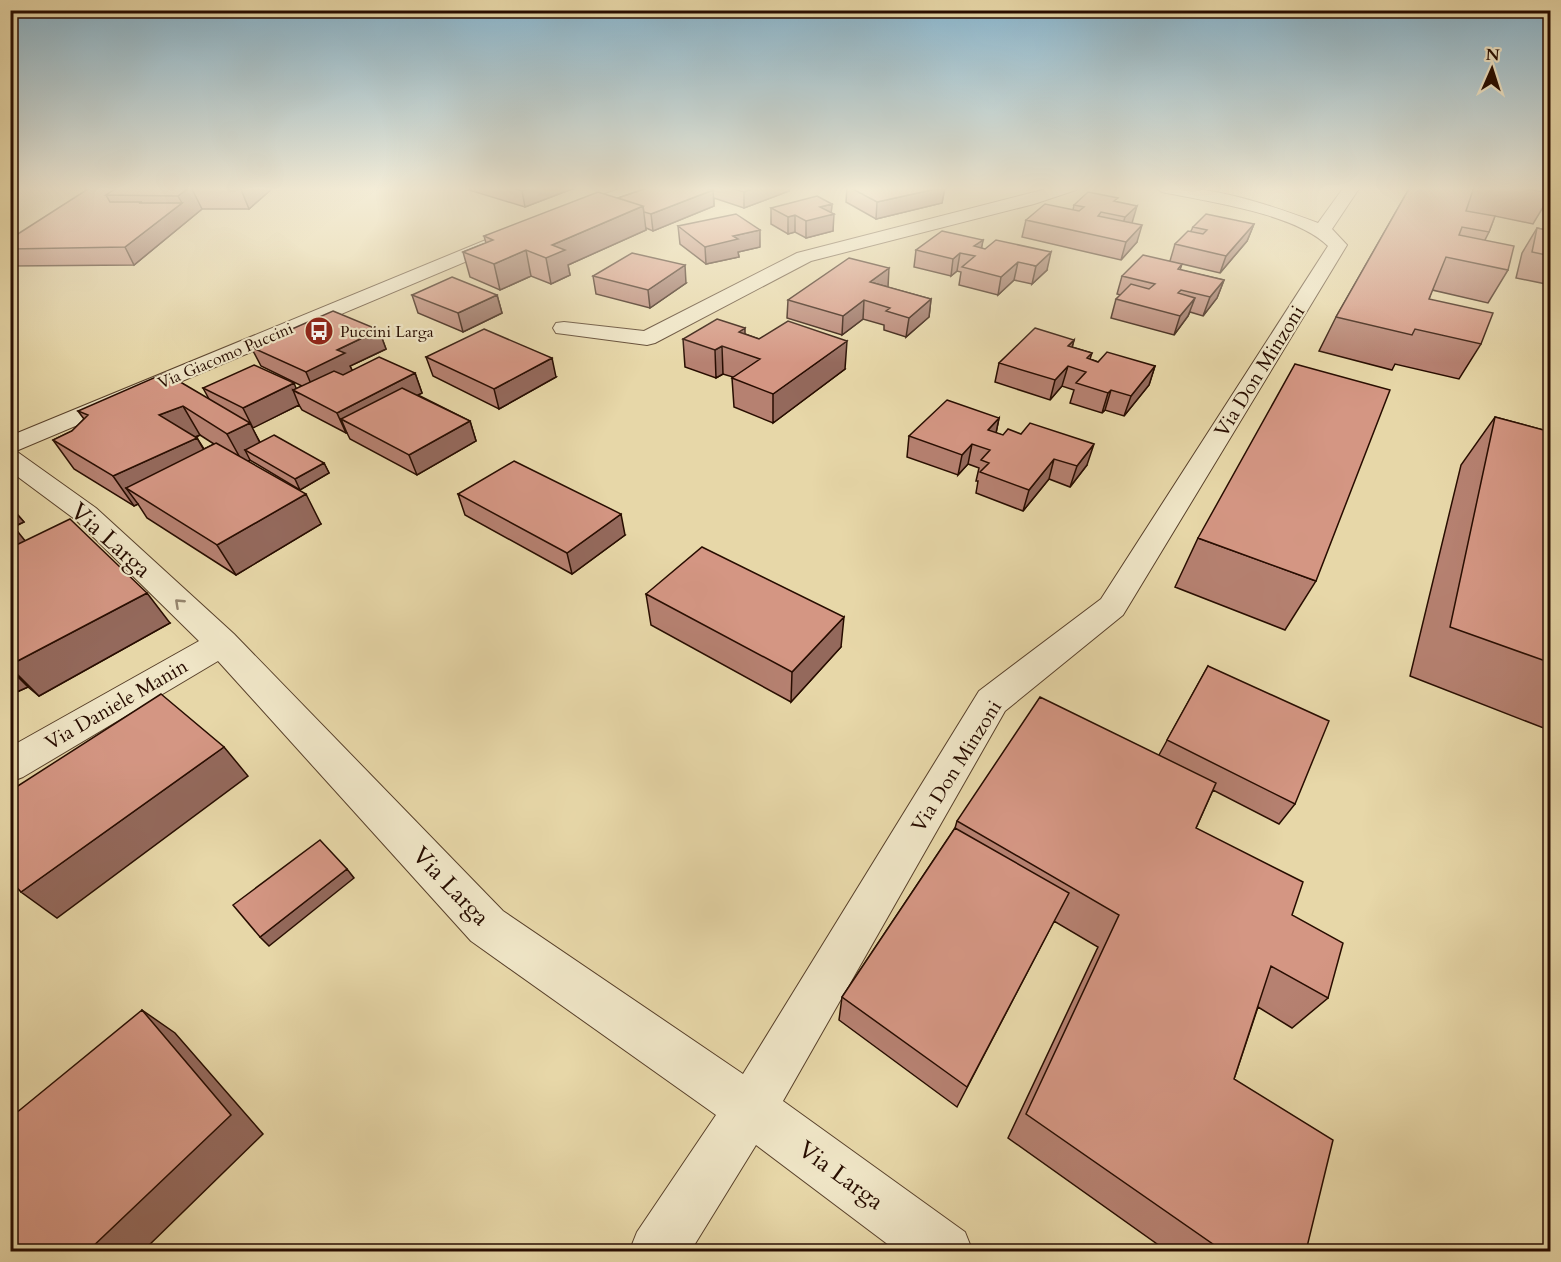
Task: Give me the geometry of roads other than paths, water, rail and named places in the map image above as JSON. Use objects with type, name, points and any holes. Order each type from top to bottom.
[{"type":"street","name":"Via Giacomo Puccini","points":[[10,445],[487,246]]},
{"type":"street","points":[[564,328],[647,338],[804,257],[848,246]]},
{"type":"street","name":"Via Don Minzoni","points":[[657,1251],[750,1109],[992,701],[1112,607],[1325,246]]},
{"type":"street","name":"Via Larga","points":[[10,458],[86,514],[222,643],[487,926],[750,1109],[945,1251]]},
{"type":"street","name":"Via Daniele Manin","points":[[10,766],[222,643]]},
{"type":"place","name":"Puccini Larga","points":[[319,331]]}]
